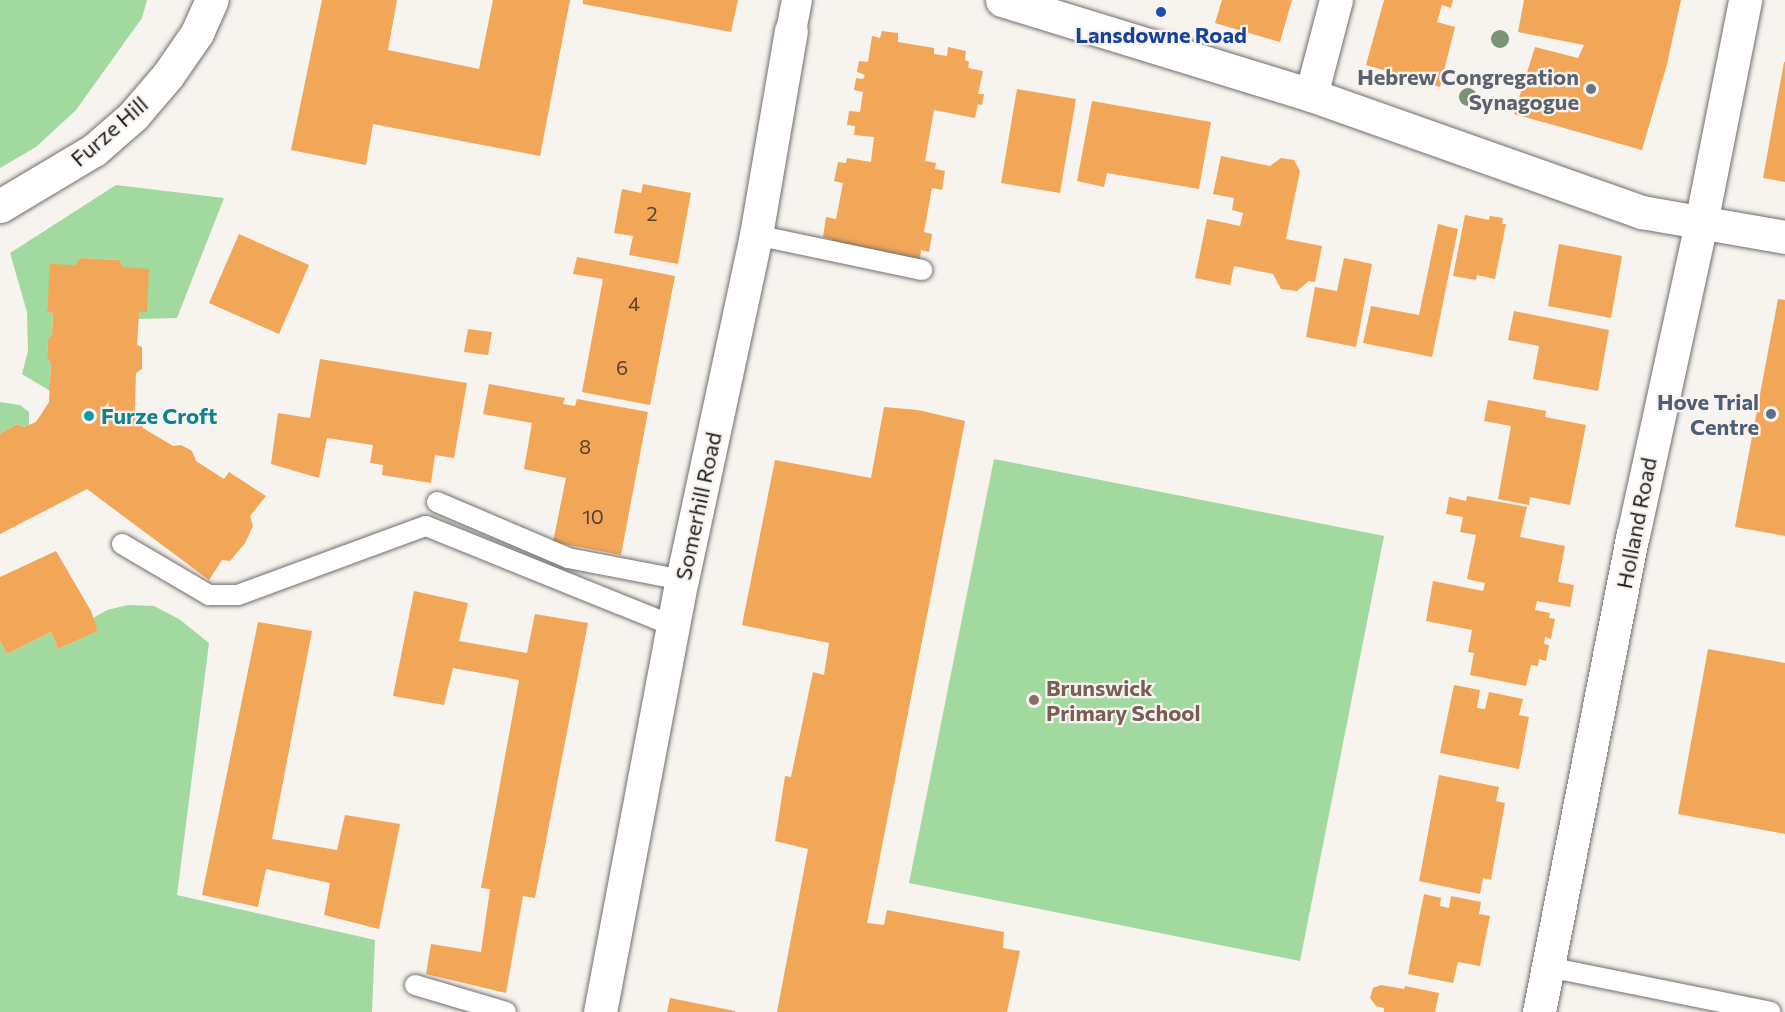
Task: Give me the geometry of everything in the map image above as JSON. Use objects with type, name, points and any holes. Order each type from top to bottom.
[{"type":"street","name":"Furze Hill","points":[[0,206],[94,150],[133,116],[168,75],[196,33],[212,0]]},
{"type":"street","points":[[1002,0],[1311,95],[1641,212],[1785,237]]},
{"type":"street","points":[[1311,95],[1336,0]]},
{"type":"street","name":"Holland Road","points":[[1539,1012],[1633,535],[1701,223],[1745,0]]},
{"type":"street","name":"Somerhill Road","points":[[600,1012],[682,580],[756,235],[794,16]]},
{"type":"lane","points":[[756,235],[922,270]]},
{"type":"lane","points":[[437,502],[568,558],[682,580]]},
{"type":"lane","points":[[122,544],[209,595],[238,595],[426,526],[673,626]]},
{"type":"lane","points":[[1548,967],[1771,1012]]},
{"type":"lane","points":[[415,985],[506,1012]]},
{"type":"green space","points":[[0,0],[147,0],[142,18],[76,110],[36,147],[0,168]]},
{"type":"green space","points":[[116,185],[224,198],[177,318],[138,319],[139,312],[147,312],[119,260],[82,258],[75,265],[51,265],[47,312],[53,313],[52,335],[48,341],[47,359],[51,363],[50,391],[22,374],[28,351],[27,312],[10,253]]},
{"type":"green space","points":[[0,402],[20,405],[29,412],[29,425],[24,427],[17,424],[0,434]]},
{"type":"green space","points":[[994,459],[1384,536],[1300,961],[909,883]]},
{"type":"green space","points":[[128,605],[154,606],[179,619],[209,643],[177,895],[375,940],[372,1012],[0,1012],[0,641],[7,654],[51,632],[58,649],[98,631],[93,618],[107,610]]},
{"type":"building","points":[[322,0],[397,0],[388,50],[479,69],[493,0],[570,0],[540,156],[373,124],[366,165],[291,150]]},
{"type":"building","points":[[583,0],[738,0],[731,32],[583,4]]},
{"type":"building","points":[[1222,0],[1292,0],[1280,42],[1215,23]]},
{"type":"building","points":[[1384,0],[1453,0],[1451,8],[1442,5],[1437,22],[1455,27],[1440,87],[1366,65]]},
{"type":"building","points":[[1524,0],[1681,0],[1667,64],[1642,150],[1514,114],[1535,47],[1578,58],[1584,45],[1518,32]]},
{"type":"building","points":[[882,31],[898,33],[898,42],[934,48],[934,54],[947,56],[948,47],[966,51],[965,60],[969,62],[968,68],[983,71],[978,94],[984,94],[982,105],[978,104],[975,118],[934,110],[925,161],[936,163],[935,169],[945,171],[942,190],[932,188],[924,232],[932,234],[929,252],[921,250],[920,260],[832,244],[832,239],[823,237],[826,217],[836,219],[843,183],[834,181],[838,162],[846,163],[847,158],[871,162],[874,137],[854,135],[855,126],[847,125],[849,111],[860,112],[863,92],[854,90],[856,78],[863,79],[865,75],[857,72],[859,61],[868,62],[872,36],[880,38]]},
{"type":"building","points":[[1785,62],[1785,182],[1763,178]]},
{"type":"building","points":[[1017,89],[1076,99],[1060,193],[1001,183]]},
{"type":"building","points":[[1092,101],[1211,122],[1199,189],[1107,173],[1104,187],[1077,181]]},
{"type":"building","points":[[1221,156],[1270,166],[1281,158],[1294,160],[1300,171],[1286,239],[1322,246],[1315,282],[1309,281],[1297,291],[1281,289],[1273,274],[1234,266],[1230,285],[1195,278],[1207,219],[1240,226],[1243,213],[1232,210],[1234,198],[1213,194]]},
{"type":"building","points":[[643,184],[691,193],[678,264],[629,255],[633,236],[614,233],[622,189],[641,193]]},
{"type":"building","points":[[1465,215],[1489,220],[1490,216],[1503,218],[1502,224],[1506,224],[1495,279],[1477,275],[1476,280],[1453,276]]},
{"type":"building","points":[[1438,224],[1458,229],[1432,357],[1363,343],[1371,306],[1419,315]]},
{"type":"building","points":[[239,234],[309,265],[279,334],[209,303]]},
{"type":"building","points":[[1559,244],[1622,256],[1611,318],[1548,306]]},
{"type":"building","points":[[577,257],[675,276],[650,405],[582,392],[603,279],[573,274]]},
{"type":"building","name":"Furze Croft","points":[[81,258],[119,260],[123,267],[149,269],[147,312],[139,312],[137,345],[142,347],[142,369],[136,373],[135,410],[143,428],[173,446],[181,445],[192,451],[196,461],[224,479],[229,472],[266,496],[250,516],[253,526],[245,543],[230,561],[222,560],[209,580],[87,489],[0,534],[0,434],[17,424],[24,427],[36,422],[49,402],[51,363],[47,359],[48,340],[52,335],[53,313],[47,312],[50,264],[75,265]]},
{"type":"building","points":[[1344,258],[1372,264],[1356,347],[1306,337],[1315,287],[1337,291]]},
{"type":"building","name":"Hove Trial Centre","points":[[1778,299],[1785,300],[1785,536],[1735,527]]},
{"type":"building","points":[[1514,311],[1609,330],[1598,391],[1533,379],[1539,346],[1508,340]]},
{"type":"building","points":[[468,329],[492,332],[488,355],[464,352]]},
{"type":"building","points":[[320,359],[467,383],[454,458],[435,455],[431,483],[382,475],[383,465],[370,463],[373,445],[327,438],[319,478],[271,464],[278,413],[310,418]]},
{"type":"building","points":[[489,384],[565,398],[563,404],[575,406],[577,399],[648,412],[621,555],[553,542],[566,478],[524,469],[532,423],[483,414]]},
{"type":"building","points":[[1488,400],[1546,411],[1545,417],[1586,425],[1570,505],[1530,497],[1529,505],[1498,499],[1511,426],[1484,421]]},
{"type":"building","points":[[884,407],[918,410],[965,421],[867,923],[884,925],[887,910],[1004,932],[1003,948],[1020,951],[1007,1012],[777,1012],[808,849],[775,841],[785,776],[791,777],[813,672],[824,675],[829,643],[742,625],[775,460],[871,478]]},
{"type":"building","points":[[1467,496],[1527,507],[1520,537],[1565,546],[1558,582],[1574,585],[1570,607],[1537,601],[1535,610],[1550,613],[1549,618],[1555,619],[1551,639],[1545,637],[1544,644],[1549,645],[1546,661],[1539,659],[1538,666],[1531,665],[1526,686],[1470,675],[1474,653],[1468,652],[1472,630],[1426,621],[1433,581],[1483,591],[1485,583],[1467,579],[1476,535],[1460,532],[1463,517],[1446,514],[1449,497],[1466,501]]},
{"type":"building","points":[[56,551],[91,611],[98,631],[58,649],[51,632],[7,654],[0,641],[0,577]]},
{"type":"building","points":[[414,591],[468,603],[459,641],[527,653],[535,614],[588,623],[535,898],[523,896],[506,993],[426,974],[431,944],[481,952],[490,889],[481,888],[519,680],[453,668],[444,705],[393,696]]},
{"type":"building","points":[[258,622],[312,631],[272,839],[337,850],[345,815],[400,824],[379,929],[324,915],[330,883],[266,869],[258,907],[202,895]]},
{"type":"building","points":[[1708,649],[1785,663],[1785,834],[1678,814]]},
{"type":"building","points":[[1454,685],[1480,690],[1477,708],[1485,709],[1489,692],[1523,699],[1519,715],[1529,717],[1519,769],[1440,753]]},
{"type":"building","points":[[1439,775],[1499,787],[1496,801],[1505,803],[1491,880],[1483,878],[1480,894],[1419,881]]},
{"type":"building","points":[[1424,894],[1441,898],[1440,906],[1449,908],[1451,896],[1481,902],[1479,914],[1490,916],[1480,966],[1458,962],[1453,983],[1408,974]]},
{"type":"building","points":[[1381,985],[1404,989],[1405,986],[1439,993],[1435,1012],[1384,1012],[1384,1008],[1376,1006],[1370,998],[1373,988]]},
{"type":"building","points":[[670,998],[735,1011],[735,1012],[667,1012]]},
{"type":"place","name":"Lansdowne Road","points":[[1161,12]]},
{"type":"place","name":"Hebrew Congregation Synagogue","points":[[1591,89]]},
{"type":"place","name":"Hove Trial Centre","points":[[1771,414]]},
{"type":"place","name":"Furze Croft","points":[[89,416]]},
{"type":"place","name":"Brunswick Primary School","points":[[1034,700]]}]
